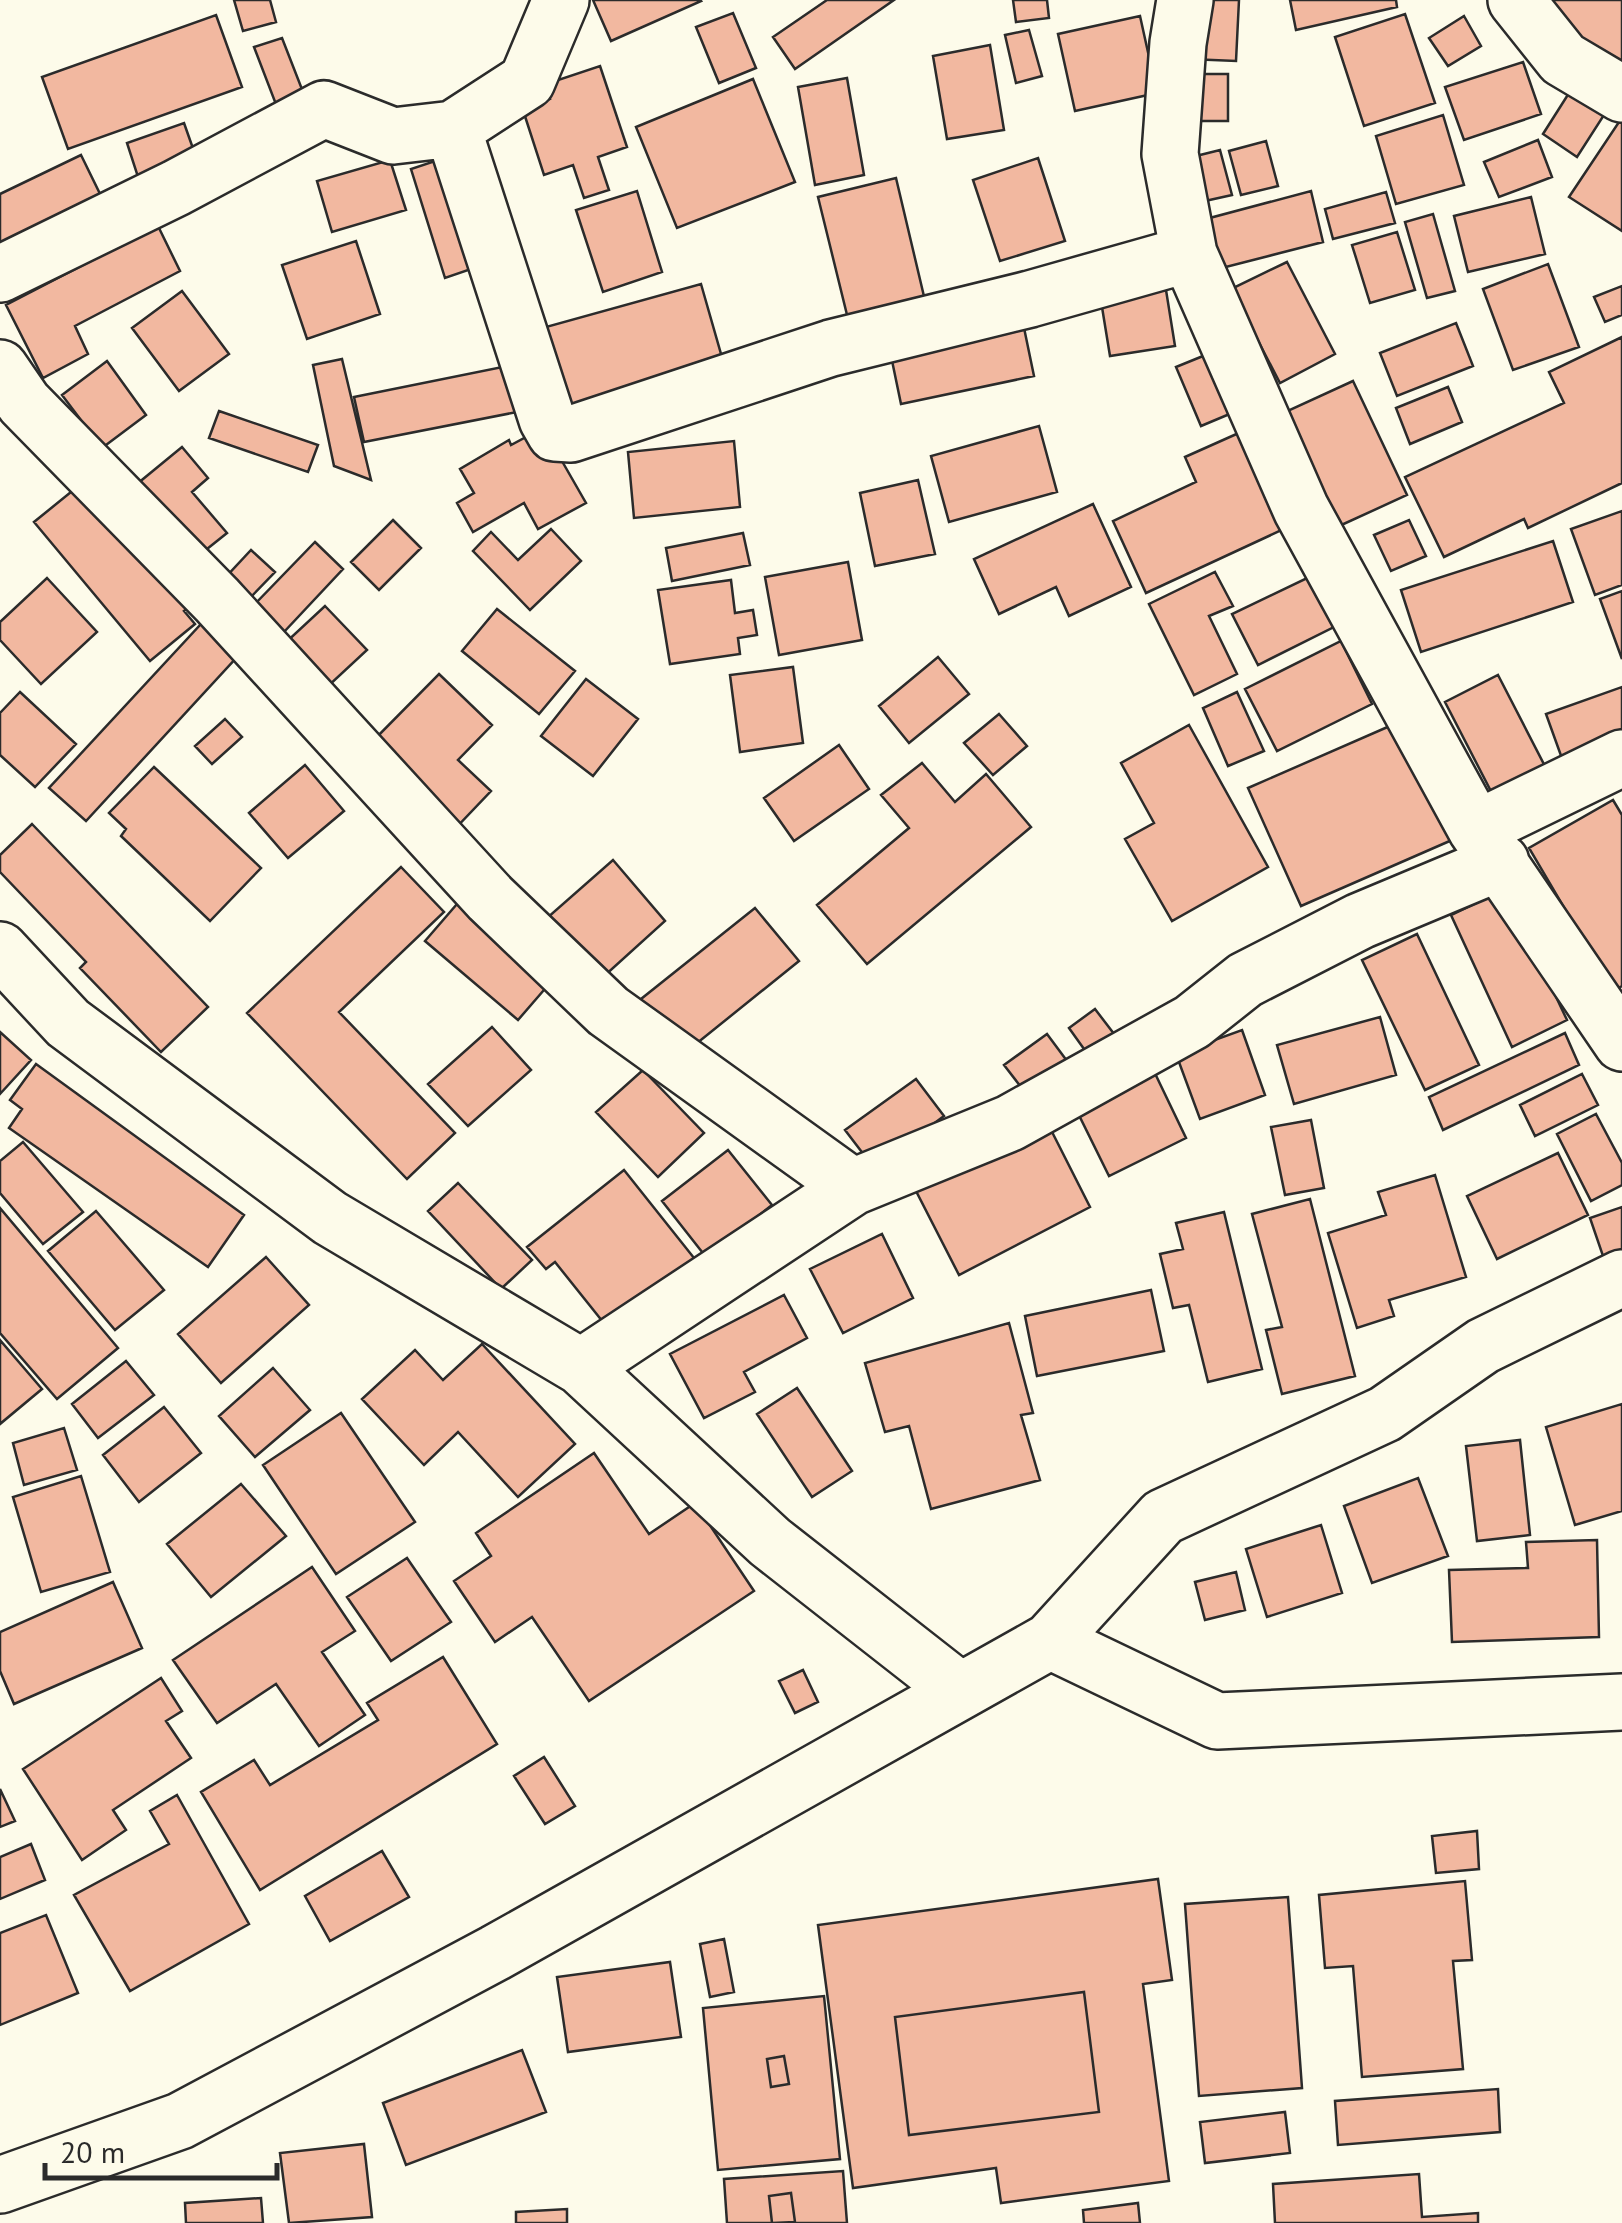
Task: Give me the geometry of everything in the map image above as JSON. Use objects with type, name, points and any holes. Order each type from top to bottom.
[{"type":"street","points":[[0,274],[176,188],[324,109],[393,136],[453,129],[527,82],[561,0]]},
{"type":"street","points":[[1184,0],[1170,154],[1189,254],[1301,509],[1489,846],[1622,1043]]},
{"type":"street","points":[[1516,0],[1563,58],[1622,94]]},
{"type":"street","points":[[453,129],[547,419],[555,433],[571,434],[831,348],[1030,300],[1189,254]]},
{"type":"street","points":[[0,368],[24,403],[217,600],[516,923],[608,1011],[854,1186]]},
{"type":"street","points":[[581,1367],[854,1186],[1010,1123],[1192,1022],[1245,980],[1360,921],[1489,846],[1622,758]]},
{"type":"street","points":[[0,950],[68,1023],[330,1218],[581,1367],[770,1542],[959,1690]]},
{"type":"street","points":[[0,2185],[180,2122],[496,1953],[1050,1640],[1164,1516],[1385,1414],[1483,1346],[1622,1278]]},
{"type":"street","points":[[1050,1640],[1217,1721],[1622,1702]]},
{"type":"building","points":[[234,0],[270,0],[276,22],[243,31]]},
{"type":"building","points":[[593,0],[700,0],[701,1],[611,41]]},
{"type":"building","points":[[827,0],[894,0],[795,69],[773,37]]},
{"type":"building","points":[[1013,0],[1047,0],[1049,18],[1016,22]]},
{"type":"building","points":[[1192,0],[1239,0],[1236,61],[1189,59]]},
{"type":"building","points":[[1290,0],[1396,0],[1397,7],[1296,30]]},
{"type":"building","points":[[1531,0],[1622,0],[1622,80]]},
{"type":"building","points":[[733,13],[756,68],[719,83],[696,27]]},
{"type":"building","points":[[1405,14],[1435,103],[1364,126],[1335,37]]},
{"type":"building","points":[[216,15],[242,87],[68,149],[42,77]]},
{"type":"building","points":[[1140,16],[1157,93],[1075,111],[1058,34]]},
{"type":"building","points":[[1464,16],[1481,46],[1448,66],[1429,38]]},
{"type":"building","points":[[1029,30],[1042,76],[1016,83],[1005,35]]},
{"type":"building","points":[[282,38],[305,97],[277,107],[254,47]]},
{"type":"building","points":[[990,45],[1004,130],[947,139],[933,56]]},
{"type":"building","points":[[1523,62],[1541,114],[1464,140],[1445,87]]},
{"type":"building","points":[[600,66],[627,147],[598,157],[609,190],[584,198],[573,165],[544,175],[522,107],[550,99],[546,84]]},
{"type":"building","points":[[1191,74],[1228,74],[1228,121],[1190,121]]},
{"type":"building","points":[[847,78],[864,175],[815,185],[798,87]]},
{"type":"building","points":[[753,79],[795,182],[677,228],[636,127]]},
{"type":"building","points":[[1569,93],[1604,115],[1577,157],[1543,134]]},
{"type":"building","points":[[1443,115],[1464,185],[1396,204],[1376,136]]},
{"type":"building","points":[[1622,119],[1622,231],[1569,197]]},
{"type":"building","points":[[184,123],[196,157],[138,177],[127,143]]},
{"type":"building","points":[[1538,140],[1552,177],[1499,197],[1484,162]]},
{"type":"building","points":[[1266,141],[1278,186],[1241,195],[1229,151]]},
{"type":"building","points":[[1220,150],[1232,195],[1196,203],[1184,159]]},
{"type":"building","points":[[81,155],[102,198],[0,246],[0,194]]},
{"type":"building","points":[[444,158],[477,267],[445,278],[411,169]]},
{"type":"building","points":[[1038,158],[1065,241],[1000,261],[973,180]]},
{"type":"building","points":[[390,160],[406,210],[332,232],[317,181]]},
{"type":"building","points":[[896,178],[927,309],[850,327],[818,197]]},
{"type":"building","points":[[637,191],[662,272],[603,292],[576,210]]},
{"type":"building","points":[[1311,191],[1323,242],[1218,269],[1206,219]]},
{"type":"building","points":[[1386,192],[1395,223],[1333,239],[1325,209]]},
{"type":"building","points":[[1531,197],[1545,254],[1468,272],[1454,216]]},
{"type":"building","points":[[1433,214],[1455,291],[1427,298],[1405,222]]},
{"type":"building","points":[[158,226],[180,271],[75,326],[88,354],[43,378],[6,305]]},
{"type":"building","points":[[1397,232],[1415,290],[1370,303],[1352,245]]},
{"type":"building","points":[[356,241],[380,314],[307,339],[282,265]]},
{"type":"building","points":[[1287,262],[1335,354],[1280,383],[1231,289]]},
{"type":"building","points":[[1548,264],[1579,347],[1513,370],[1483,289]]},
{"type":"building","points":[[701,284],[725,368],[558,414],[535,330]]},
{"type":"building","points":[[1622,286],[1622,315],[1605,322],[1594,297]]},
{"type":"building","points":[[1166,290],[1175,346],[1110,356],[1101,301]]},
{"type":"building","points":[[182,291],[229,354],[179,391],[132,328]]},
{"type":"building","points":[[1023,323],[1034,376],[901,404],[890,351]]},
{"type":"building","points":[[1456,323],[1473,366],[1397,396],[1380,353]]},
{"type":"building","points":[[1622,337],[1622,483],[1528,528],[1524,519],[1444,557],[1405,477],[1564,403],[1549,372]]},
{"type":"building","points":[[1208,354],[1232,413],[1201,426],[1176,367]]},
{"type":"building","points":[[342,359],[371,480],[334,466],[313,365]]},
{"type":"building","points":[[107,361],[146,415],[102,448],[62,395]]},
{"type":"building","points":[[512,365],[522,411],[364,442],[354,397]]},
{"type":"building","points":[[1353,381],[1407,495],[1337,527],[1283,413]]},
{"type":"building","points":[[1448,387],[1462,422],[1410,444],[1396,408]]},
{"type":"building","points":[[219,411],[318,445],[308,472],[209,438]]},
{"type":"building","points":[[1039,426],[1057,492],[949,522],[931,456]]},
{"type":"building","points":[[543,428],[586,503],[538,529],[524,503],[473,532],[457,503],[474,493],[460,469],[509,440],[511,445]]},
{"type":"building","points":[[1241,432],[1286,528],[1146,593],[1113,521],[1196,482],[1185,457]]},
{"type":"building","points":[[734,441],[740,507],[634,518],[628,452]]},
{"type":"building","points":[[182,447],[208,478],[192,492],[227,533],[197,557],[137,484]]},
{"type":"building","points":[[87,479],[192,605],[184,611],[195,624],[150,661],[34,522]]},
{"type":"building","points":[[918,480],[935,554],[875,566],[860,493]]},
{"type":"building","points":[[1093,504],[1131,587],[1069,616],[1056,587],[999,614],[974,559]]},
{"type":"building","points":[[1622,511],[1622,585],[1595,595],[1571,529]]},
{"type":"building","points":[[393,520],[421,548],[379,590],[351,562]]},
{"type":"building","points":[[1409,520],[1426,556],[1391,571],[1374,535]]},
{"type":"building","points":[[551,529],[581,561],[530,610],[473,551],[491,532],[518,560]]},
{"type":"building","points":[[743,533],[750,565],[672,581],[666,548]]},
{"type":"building","points":[[1553,541],[1573,602],[1421,652],[1401,590]]},
{"type":"building","points":[[315,542],[343,569],[283,633],[254,605]]},
{"type":"building","points":[[251,550],[275,572],[248,600],[224,579]]},
{"type":"building","points":[[848,562],[862,640],[779,655],[765,577]]},
{"type":"building","points":[[1326,569],[1350,619],[1258,665],[1232,614]]},
{"type":"building","points":[[1215,572],[1233,606],[1209,616],[1237,674],[1194,695],[1149,604]]},
{"type":"building","points":[[47,578],[97,632],[41,684],[0,640],[0,622]]},
{"type":"building","points":[[731,580],[735,613],[753,610],[757,635],[738,638],[740,654],[670,664],[658,590]]},
{"type":"building","points":[[1622,591],[1622,659],[1600,599]]},
{"type":"building","points":[[325,606],[367,650],[325,689],[283,645]]},
{"type":"building","points":[[497,609],[575,671],[539,714],[462,651]]},
{"type":"building","points":[[201,624],[237,657],[86,821],[49,788]]},
{"type":"building","points":[[1341,641],[1372,704],[1277,751],[1245,689]]},
{"type":"building","points":[[938,657],[969,694],[909,743],[879,706]]},
{"type":"building","points":[[793,667],[803,743],[740,752],[730,675]]},
{"type":"building","points":[[439,674],[492,725],[458,760],[491,791],[450,834],[362,752]]},
{"type":"building","points":[[1498,675],[1549,774],[1496,801],[1445,702]]},
{"type":"building","points":[[586,679],[638,719],[593,776],[541,736]]},
{"type":"building","points":[[1622,687],[1622,743],[1564,764],[1546,714]]},
{"type":"building","points":[[20,692],[76,744],[35,787],[0,755],[0,713]]},
{"type":"building","points":[[1237,692],[1264,751],[1228,766],[1203,708]]},
{"type":"building","points":[[999,714],[1027,746],[993,775],[964,743]]},
{"type":"building","points":[[225,719],[242,737],[212,764],[195,746]]},
{"type":"building","points":[[1399,722],[1452,840],[1301,906],[1248,788]]},
{"type":"building","points":[[1189,725],[1268,867],[1172,921],[1125,839],[1154,823],[1121,763]]},
{"type":"building","points":[[839,745],[869,789],[794,841],[764,798]]},
{"type":"building","points":[[922,763],[955,802],[986,774],[1031,827],[867,964],[817,905],[909,828],[881,795]]},
{"type":"building","points":[[305,765],[344,811],[288,858],[249,813]]},
{"type":"building","points":[[154,767],[261,868],[210,921],[121,836],[126,829],[109,813]]},
{"type":"building","points":[[1613,800],[1622,815],[1622,986],[1613,991],[1529,848]]},
{"type":"building","points":[[32,824],[208,1007],[161,1052],[80,968],[86,962],[0,872],[0,855]]},
{"type":"building","points":[[613,860],[665,921],[602,978],[547,918]]},
{"type":"building","points":[[401,867],[444,912],[339,1012],[455,1133],[407,1179],[247,1013]]},
{"type":"building","points":[[1505,889],[1567,1020],[1512,1047],[1451,915]]},
{"type":"building","points":[[457,904],[550,983],[518,1020],[425,941]]},
{"type":"building","points":[[755,908],[799,961],[681,1056],[636,1003]]},
{"type":"building","points":[[1417,934],[1479,1065],[1425,1090],[1362,960]]},
{"type":"building","points":[[1095,1009],[1121,1043],[1094,1063],[1069,1028]]},
{"type":"building","points":[[1380,1017],[1396,1075],[1294,1104],[1277,1045]]},
{"type":"building","points":[[492,1027],[531,1070],[468,1126],[428,1084]]},
{"type":"building","points":[[1242,1030],[1265,1095],[1200,1119],[1176,1054]]},
{"type":"building","points":[[0,1032],[31,1060],[0,1094]]},
{"type":"building","points":[[1565,1033],[1579,1065],[1443,1130],[1429,1097]]},
{"type":"building","points":[[1047,1034],[1073,1069],[1031,1100],[1004,1065]]},
{"type":"building","points":[[1150,1063],[1186,1138],[1109,1176],[1072,1101]]},
{"type":"building","points":[[36,1064],[244,1215],[208,1267],[9,1128],[22,1109],[10,1100]]},
{"type":"building","points":[[643,1070],[704,1133],[658,1177],[596,1112]]},
{"type":"building","points":[[1582,1074],[1598,1105],[1535,1136],[1520,1105]]},
{"type":"building","points":[[916,1079],[944,1116],[874,1168],[845,1130]]},
{"type":"building","points":[[1596,1114],[1622,1163],[1622,1185],[1591,1201],[1557,1134]]},
{"type":"building","points":[[1311,1120],[1324,1188],[1285,1195],[1271,1127]]},
{"type":"building","points":[[1047,1122],[1090,1207],[959,1275],[915,1189]]},
{"type":"building","points":[[23,1142],[83,1212],[43,1244],[0,1193],[0,1161]]},
{"type":"building","points":[[728,1150],[772,1205],[706,1257],[662,1201]]},
{"type":"building","points":[[1558,1153],[1588,1215],[1497,1259],[1467,1196]]},
{"type":"building","points":[[624,1170],[698,1263],[611,1332],[555,1262],[546,1269],[527,1247]]},
{"type":"building","points":[[1435,1175],[1466,1277],[1389,1300],[1394,1316],[1357,1328],[1328,1233],[1386,1215],[1378,1192]]},
{"type":"building","points":[[458,1183],[532,1260],[501,1289],[428,1211]]},
{"type":"building","points":[[1310,1199],[1355,1376],[1282,1394],[1266,1330],[1282,1327],[1252,1214]]},
{"type":"building","points":[[1622,1207],[1622,1250],[1603,1256],[1590,1218]]},
{"type":"building","points":[[0,1208],[118,1348],[57,1399],[0,1333]]},
{"type":"building","points":[[96,1211],[164,1290],[115,1330],[48,1251]]},
{"type":"building","points":[[1224,1212],[1262,1369],[1208,1382],[1189,1305],[1173,1308],[1160,1254],[1183,1249],[1176,1223]]},
{"type":"building","points":[[882,1234],[913,1298],[843,1333],[810,1269]]},
{"type":"building","points":[[266,1257],[309,1305],[221,1383],[178,1334]]},
{"type":"building","points":[[1151,1290],[1164,1351],[1037,1376],[1025,1316]]},
{"type":"building","points":[[784,1295],[807,1338],[744,1372],[755,1392],[704,1418],[670,1354]]},
{"type":"building","points":[[1009,1323],[1033,1413],[1021,1415],[1040,1480],[931,1509],[909,1426],[885,1432],[865,1363]]},
{"type":"building","points":[[0,1340],[42,1389],[0,1424]]},
{"type":"building","points":[[482,1344],[575,1444],[518,1497],[458,1432],[424,1465],[362,1399],[415,1350],[443,1380]]},
{"type":"building","points":[[126,1361],[154,1395],[98,1438],[72,1404]]},
{"type":"building","points":[[273,1368],[310,1410],[255,1457],[219,1416]]},
{"type":"building","points":[[797,1388],[852,1471],[812,1497],[757,1414]]},
{"type":"building","points":[[1622,1404],[1622,1511],[1575,1525],[1546,1427]]},
{"type":"building","points":[[164,1407],[201,1453],[139,1502],[103,1455]]},
{"type":"building","points":[[341,1413],[415,1522],[336,1574],[263,1465]]},
{"type":"building","points":[[64,1428],[77,1470],[24,1485],[13,1443]]},
{"type":"building","points":[[1520,1440],[1530,1535],[1477,1541],[1466,1446]]},
{"type":"building","points":[[594,1453],[649,1534],[695,1503],[754,1591],[589,1701],[532,1617],[495,1642],[454,1581],[491,1556],[476,1533]]},
{"type":"building","points":[[81,1476],[110,1572],[41,1592],[13,1497]]},
{"type":"building","points":[[1418,1478],[1448,1556],[1372,1583],[1344,1506]]},
{"type":"building","points":[[241,1484],[286,1536],[211,1597],[167,1544]]},
{"type":"building","points":[[1321,1525],[1342,1593],[1267,1617],[1246,1549]]},
{"type":"building","points":[[1597,1540],[1599,1637],[1452,1642],[1449,1570],[1528,1568],[1526,1542]]},
{"type":"building","points":[[407,1558],[451,1622],[391,1661],[347,1597]]},
{"type":"building","points":[[312,1567],[355,1631],[322,1652],[365,1715],[319,1746],[276,1684],[217,1723],[173,1660]]},
{"type":"building","points":[[1236,1572],[1245,1610],[1205,1620],[1195,1582]]},
{"type":"building","points":[[113,1582],[142,1648],[14,1704],[0,1671],[0,1632]]},
{"type":"building","points":[[443,1657],[497,1744],[260,1890],[201,1792],[254,1760],[270,1785],[378,1720],[367,1703]]},
{"type":"building","points":[[803,1670],[818,1702],[795,1713],[779,1681]]},
{"type":"building","points":[[161,1678],[182,1711],[166,1721],[191,1758],[113,1810],[126,1830],[82,1860],[23,1769]]},
{"type":"building","points":[[544,1757],[575,1806],[545,1824],[514,1776]]},
{"type":"building","points":[[0,1789],[15,1821],[0,1827]]},
{"type":"building","points":[[177,1795],[249,1924],[130,1991],[74,1895],[169,1844],[150,1811]]},
{"type":"building","points":[[1477,1831],[1479,1869],[1436,1873],[1432,1836]]},
{"type":"building","points":[[31,1844],[45,1880],[0,1899],[0,1857]]},
{"type":"building","points":[[382,1851],[409,1897],[330,1941],[305,1896]]},
{"type":"building","points":[[1158,1879],[1172,1980],[1143,1984],[1169,2181],[1001,2203],[996,2168],[853,2188],[818,1925]],"holes":[[[1084,1992],[1099,2112],[909,2135],[895,2017]]]},
{"type":"building","points":[[1465,1881],[1472,1960],[1453,1961],[1463,2069],[1362,2077],[1353,1966],[1325,1968],[1319,1895]]},
{"type":"building","points":[[1288,1897],[1302,2088],[1199,2096],[1185,1904]]},
{"type":"building","points":[[46,1915],[78,1993],[0,2025],[0,1933]]},
{"type":"building","points":[[724,1939],[734,1992],[710,1997],[700,1944]]},
{"type":"building","points":[[670,1962],[681,2037],[568,2052],[557,1977]]},
{"type":"building","points":[[1084,1992],[1099,2112],[909,2135],[895,2017]]},
{"type":"building","points":[[824,1996],[840,2159],[718,2170],[703,2008]],"holes":[[[784,2056],[789,2084],[771,2087],[767,2059]]]},
{"type":"building","points":[[522,2050],[546,2112],[406,2165],[383,2103]]},
{"type":"building","points":[[784,2056],[789,2084],[771,2087],[767,2059]]},
{"type":"building","points":[[1498,2089],[1500,2132],[1338,2145],[1335,2101]]},
{"type":"building","points":[[1285,2112],[1290,2153],[1205,2163],[1200,2122]]},
{"type":"building","points":[[364,2144],[372,2217],[289,2223],[280,2153]]},
{"type":"building","points":[[843,2171],[847,2223],[788,2223],[795,2222],[791,2193],[769,2196],[772,2223],[727,2223],[724,2179]]},
{"type":"building","points":[[1419,2174],[1422,2217],[1478,2213],[1478,2223],[1275,2223],[1273,2184]]},
{"type":"building","points":[[791,2193],[795,2222],[772,2223],[769,2196]]},
{"type":"building","points":[[261,2198],[263,2223],[186,2223],[185,2203]]},
{"type":"building","points":[[1138,2203],[1140,2223],[1084,2223],[1083,2210]]},
{"type":"building","points":[[567,2209],[567,2223],[516,2223],[516,2212]]}]
